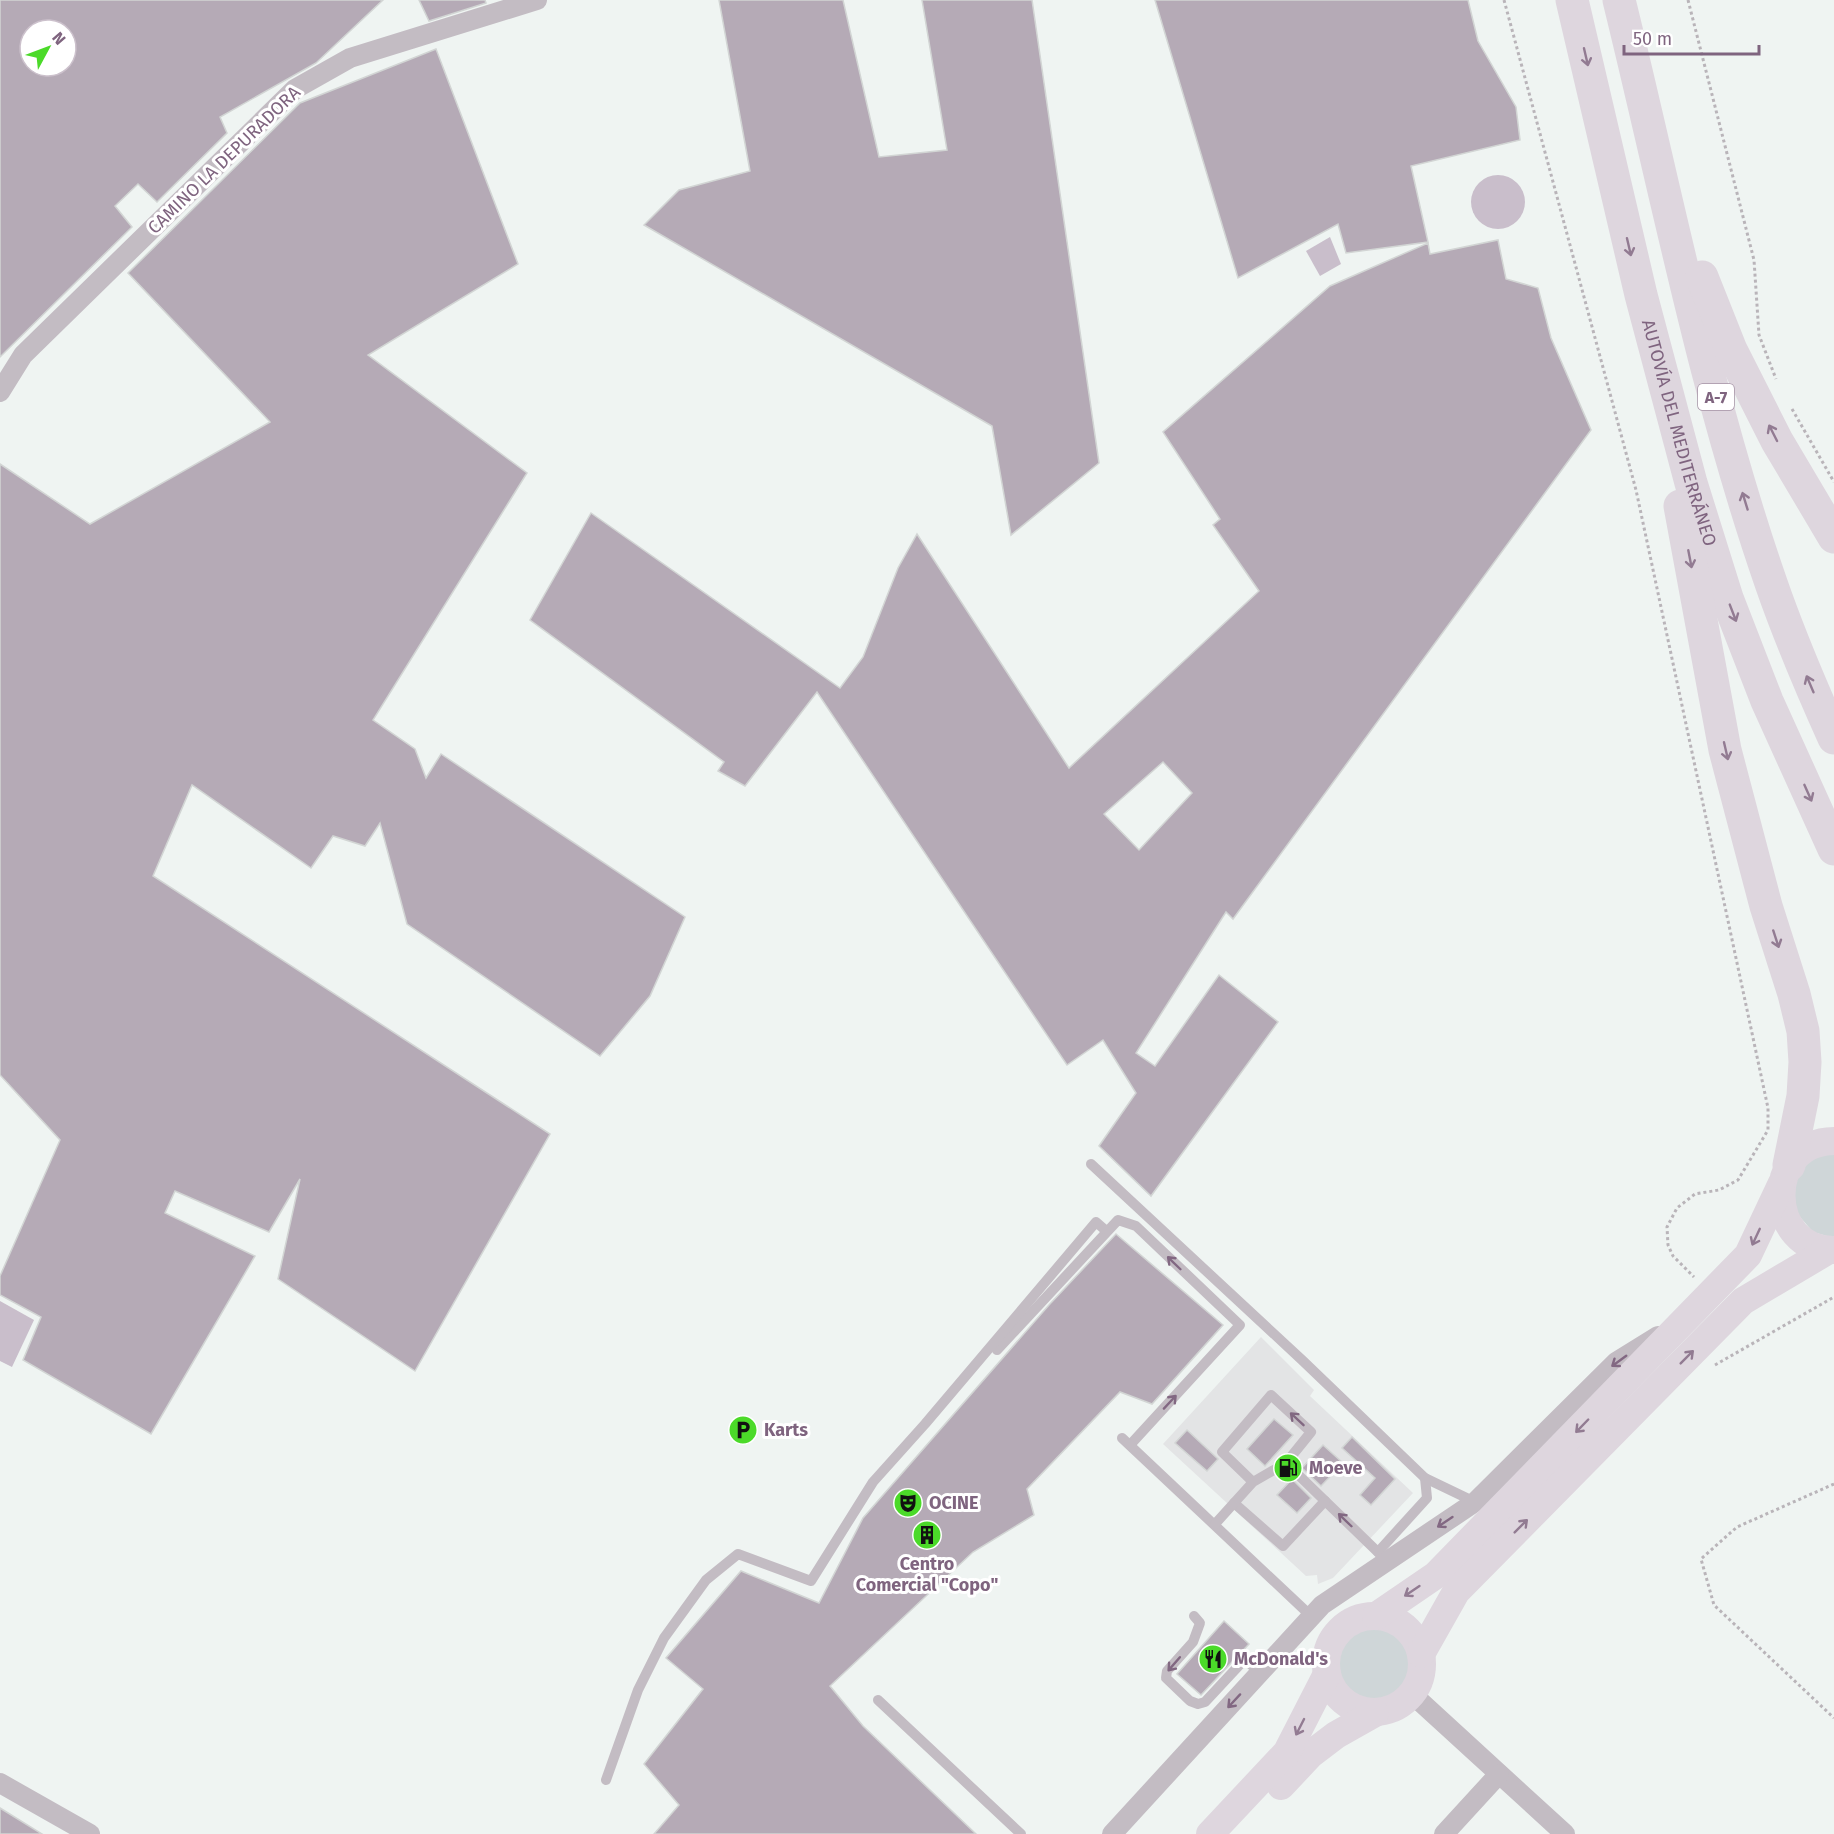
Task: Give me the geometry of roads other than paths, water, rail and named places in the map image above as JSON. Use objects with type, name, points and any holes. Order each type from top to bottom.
[{"type":"highway","name":"AUTOVÍA DEL MEDITERRÁNEO","points":[[1572,0],[1641,295],[1691,483],[1727,598],[1767,701],[1834,849]]},
{"type":"highway","name":"A-7","points":[[1619,0],[1685,284],[1736,470],[1771,583],[1809,683],[1834,738]]},
{"type":"highway","points":[[1630,47],[1701,274],[1731,350],[1777,441],[1834,537]]},
{"type":"highway","points":[[1641,295],[1725,750],[1766,906],[1794,994],[1803,1031],[1805,1062],[1803,1096],[1785,1175]]},
{"type":"main road","points":[[1376,1616],[1436,1575],[1748,1255],[1785,1175],[1799,1153],[1812,1145],[1834,1141]]},
{"type":"main road","points":[[1785,1175],[1781,1203],[1786,1220],[1797,1234],[1811,1245],[1831,1250]]},
{"type":"main road","points":[[1421,1654],[1456,1593],[1743,1301],[1831,1250]]},
{"type":"main road","points":[[1210,1834],[1287,1752],[1326,1674],[1328,1652],[1337,1633],[1348,1623],[1361,1617],[1376,1616],[1391,1619],[1405,1628],[1415,1640],[1421,1654],[1422,1668],[1419,1682],[1412,1694],[1402,1704],[1375,1713],[1336,1735],[1311,1754],[1237,1834]]},
{"type":"main road","points":[[1326,1674],[1333,1690],[1344,1702],[1359,1710],[1375,1713]]},
{"type":"street","name":"CAMINO LA DEPURADORA","points":[[0,392],[23,355],[295,89],[350,58],[537,0]]},
{"type":"street","points":[[1112,1834],[1322,1605],[1382,1557],[1475,1502],[1616,1362],[1686,1319]]},
{"type":"street","points":[[1412,1694],[1565,1834]]},
{"type":"street","points":[[1444,1834],[1499,1774]]},
{"type":"street","points":[[0,1783],[90,1834]]},
{"type":"lane","points":[[1091,1164],[1425,1478],[1475,1502]]},
{"type":"lane","points":[[988,1351],[996,1352],[1118,1220],[1136,1226],[1240,1325],[1126,1441],[1311,1616]]},
{"type":"lane","points":[[606,1780],[638,1690],[664,1638],[706,1580],[738,1554],[811,1581],[873,1482],[926,1425],[1096,1222],[1104,1229]]},
{"type":"lane","points":[[1215,1524],[1253,1482],[1286,1463],[1311,1432],[1271,1395],[1221,1452],[1253,1482]]},
{"type":"lane","points":[[1286,1463],[1382,1557],[1427,1498],[1425,1478]]},
{"type":"lane","points":[[1234,1503],[1283,1546],[1325,1501]]},
{"type":"lane","points":[[1194,1616],[1200,1623],[1193,1642],[1167,1671],[1166,1678],[1190,1701],[1198,1704],[1205,1702],[1245,1659],[1260,1673]]},
{"type":"lane","points":[[878,1700],[1022,1834]]},
{"type":"place","name":"Karts","points":[[743,1430]]},
{"type":"place","name":"Moeve","points":[[1288,1468]]},
{"type":"place","name":"OCINE","points":[[908,1503]]},
{"type":"place","name":"Centro Comercial \"Copo\"","points":[[927,1535]]},
{"type":"place","name":"McDonald's","points":[[1213,1659]]}]
